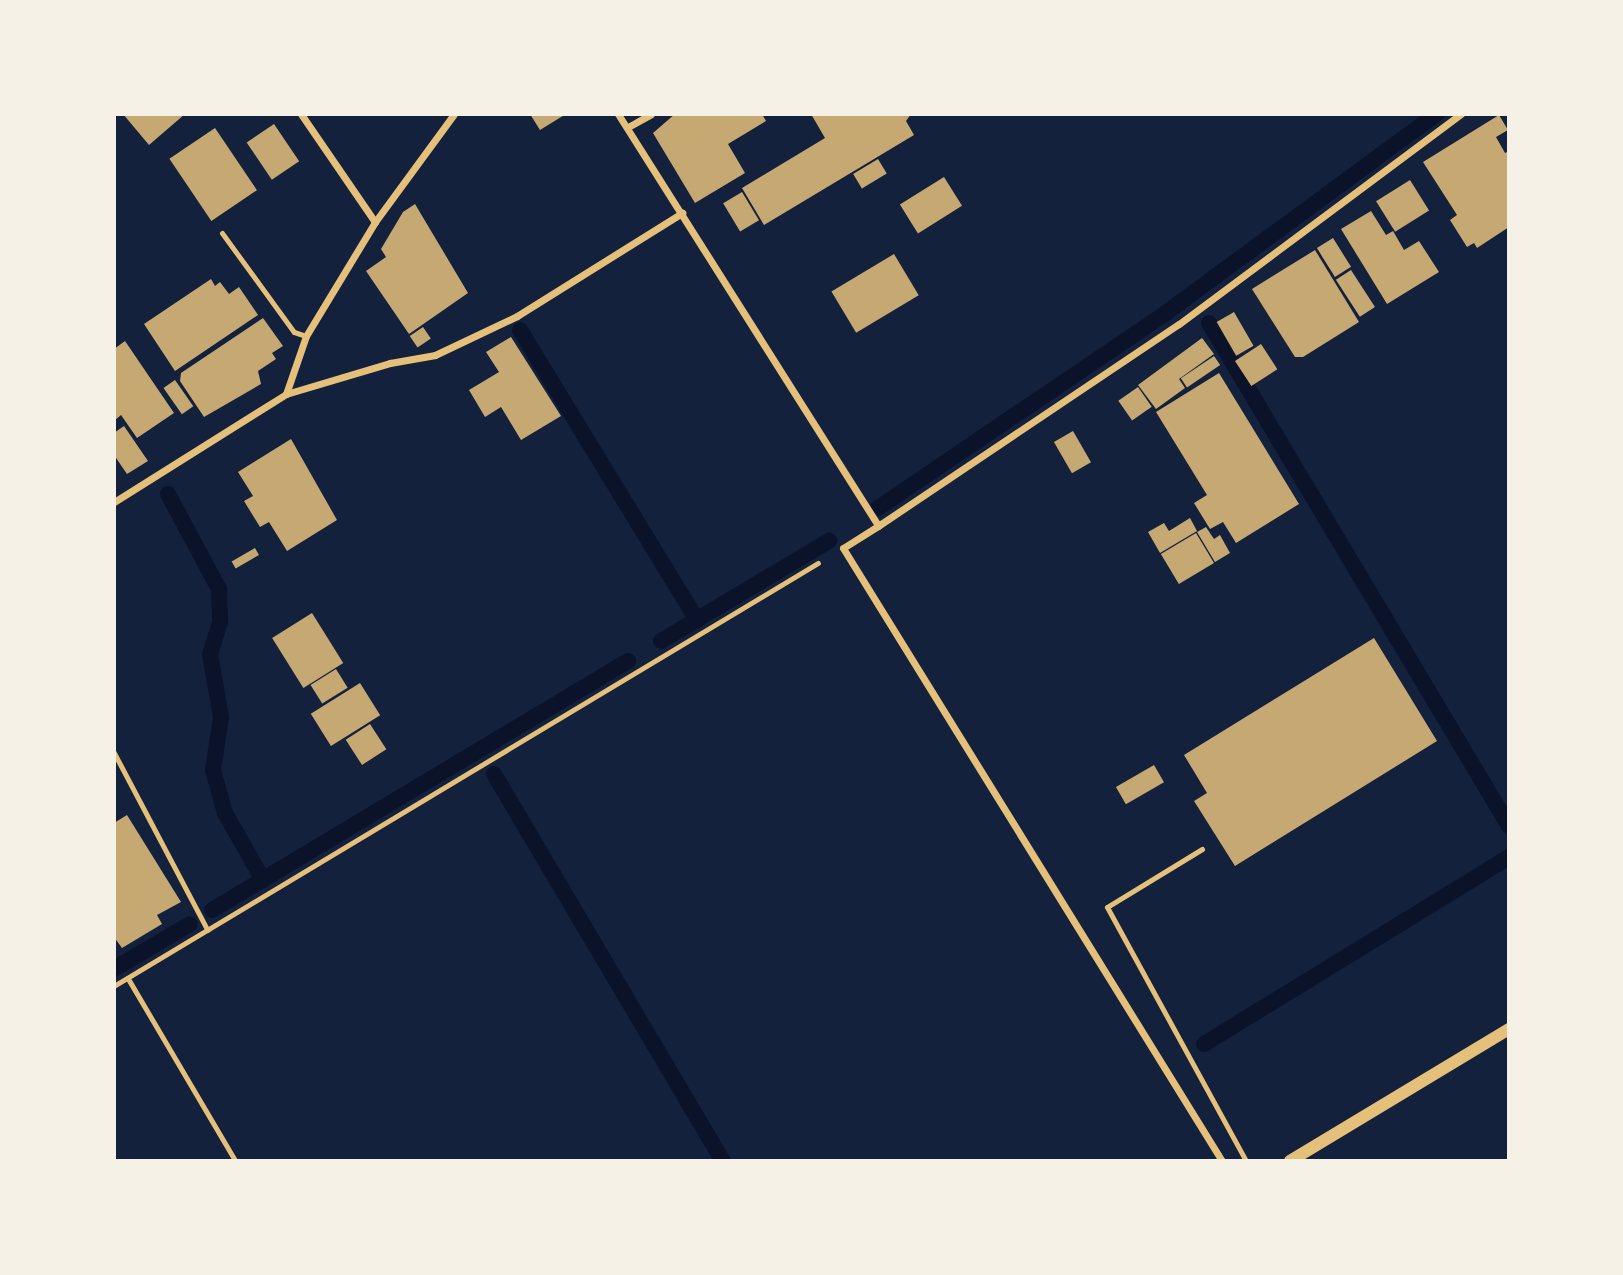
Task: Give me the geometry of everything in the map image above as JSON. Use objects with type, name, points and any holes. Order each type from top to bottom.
[{"type":"street","points":[[301,114],[375,222]]},
{"type":"street","points":[[286,394],[306,335],[375,222],[454,114]]},
{"type":"street","points":[[618,114],[878,526]]},
{"type":"street","points":[[628,127],[651,114]]},
{"type":"street","points":[[1222,1161],[843,548],[1179,324],[1461,114]]},
{"type":"street","points":[[114,502],[286,394],[446,349],[517,316],[681,213]]},
{"type":"street","points":[[1290,1161],[1509,1029]]},
{"type":"lane","points":[[222,233],[294,332],[306,335]]},
{"type":"lane","points":[[1202,849],[1107,907],[1246,1161]]},
{"type":"path","points":[[114,986],[843,548]]},
{"type":"path","points":[[114,752],[208,930]]},
{"type":"path","points":[[128,978],[236,1161]]},
{"type":"building","points":[[123,114],[185,114],[149,145]]},
{"type":"building","points":[[530,114],[566,114],[540,130]]},
{"type":"building","points":[[675,114],[762,114],[766,121],[728,144],[745,173],[695,203],[653,133]]},
{"type":"building","points":[[811,114],[911,114],[906,121],[914,135],[764,225],[742,188],[825,138]]},
{"type":"building","points":[[1499,115],[1508,130],[1496,137],[1505,153],[1509,151],[1509,227],[1477,248],[1474,243],[1467,247],[1450,220],[1457,215],[1423,162]]},
{"type":"building","points":[[274,124],[299,161],[272,180],[247,142]]},
{"type":"building","points":[[215,128],[257,190],[211,221],[169,159]]},
{"type":"building","points":[[878,159],[887,174],[862,189],[853,174]]},
{"type":"building","points":[[944,177],[962,206],[918,233],[900,205]]},
{"type":"building","points":[[1410,180],[1429,211],[1395,232],[1376,201]]},
{"type":"building","points":[[742,192],[759,220],[740,232],[723,203]]},
{"type":"building","points":[[415,204],[468,293],[409,334],[366,271],[386,257],[381,249],[403,212]]},
{"type":"building","points":[[1371,211],[1386,235],[1393,231],[1404,250],[1419,241],[1439,272],[1387,304],[1341,229]]},
{"type":"building","points":[[1333,238],[1351,267],[1335,277],[1317,248]]},
{"type":"building","points":[[1315,250],[1359,322],[1303,357],[1295,357],[1252,289]]},
{"type":"building","points":[[894,254],[919,295],[856,333],[831,292]]},
{"type":"building","points":[[1351,270],[1375,307],[1360,317],[1336,280]]},
{"type":"building","points":[[211,279],[215,286],[220,282],[229,294],[239,287],[258,315],[175,371],[144,324]]},
{"type":"building","points":[[1234,312],[1254,346],[1236,356],[1217,322]]},
{"type":"building","points":[[263,318],[283,346],[272,353],[276,359],[258,371],[261,384],[204,417],[180,381],[181,373]]},
{"type":"building","points":[[423,327],[431,339],[418,348],[410,336]]},
{"type":"building","points":[[511,337],[561,416],[521,440],[501,407],[485,417],[469,390],[499,372],[486,352]]},
{"type":"building","points":[[1202,338],[1214,354],[1179,379],[1185,388],[1156,409],[1138,385]]},
{"type":"building","points":[[125,341],[174,413],[137,438],[121,415],[114,421],[114,349]]},
{"type":"building","points":[[1261,344],[1277,369],[1251,386],[1235,361]]},
{"type":"building","points":[[1214,356],[1220,365],[1187,387],[1181,378]]},
{"type":"building","points":[[1219,373],[1299,504],[1236,543],[1223,522],[1210,529],[1194,503],[1207,495],[1156,412]]},
{"type":"building","points":[[175,380],[193,406],[182,414],[164,388]]},
{"type":"building","points":[[1138,387],[1152,407],[1132,420],[1118,401]]},
{"type":"building","points":[[124,426],[148,461],[127,474],[114,455],[114,433]]},
{"type":"building","points":[[1073,431],[1091,462],[1072,473],[1054,442]]},
{"type":"building","points":[[291,439],[337,520],[287,551],[269,522],[260,527],[244,501],[253,496],[238,472]]},
{"type":"building","points":[[1190,518],[1197,531],[1160,553],[1148,532],[1164,523],[1169,531]]},
{"type":"building","points":[[1206,527],[1214,539],[1220,535],[1230,553],[1215,562],[1197,532]]},
{"type":"building","points":[[1196,533],[1214,563],[1179,584],[1161,554]]},
{"type":"building","points":[[255,548],[259,555],[236,568],[232,562]]},
{"type":"building","points":[[312,613],[343,663],[303,688],[272,638]]},
{"type":"building","points":[[1374,638],[1437,741],[1235,866],[1194,801],[1207,793],[1184,755]]},
{"type":"building","points":[[336,669],[348,688],[322,704],[311,685]]},
{"type":"building","points":[[360,683],[380,715],[331,746],[311,714]]},
{"type":"building","points":[[370,724],[386,749],[362,765],[346,740]]},
{"type":"building","points":[[1154,765],[1164,782],[1126,804],[1116,787]]},
{"type":"building","points":[[127,815],[181,902],[157,915],[162,924],[122,948],[114,937],[114,823]]},
{"type":"waterway","points":[[878,508],[1167,312],[1437,114]]},
{"type":"waterway","points":[[1209,323],[1509,826]]},
{"type":"waterway","points":[[520,330],[697,620]]},
{"type":"waterway","points":[[168,494],[219,589],[220,622],[210,654],[221,717],[213,770],[225,813],[263,880]]},
{"type":"waterway","points":[[661,641],[829,541]]},
{"type":"waterway","points":[[212,910],[628,661]]},
{"type":"waterway","points":[[494,774],[723,1161]]},
{"type":"waterway","points":[[1204,1044],[1509,857]]},
{"type":"waterway","points":[[114,969],[190,924]]}]
